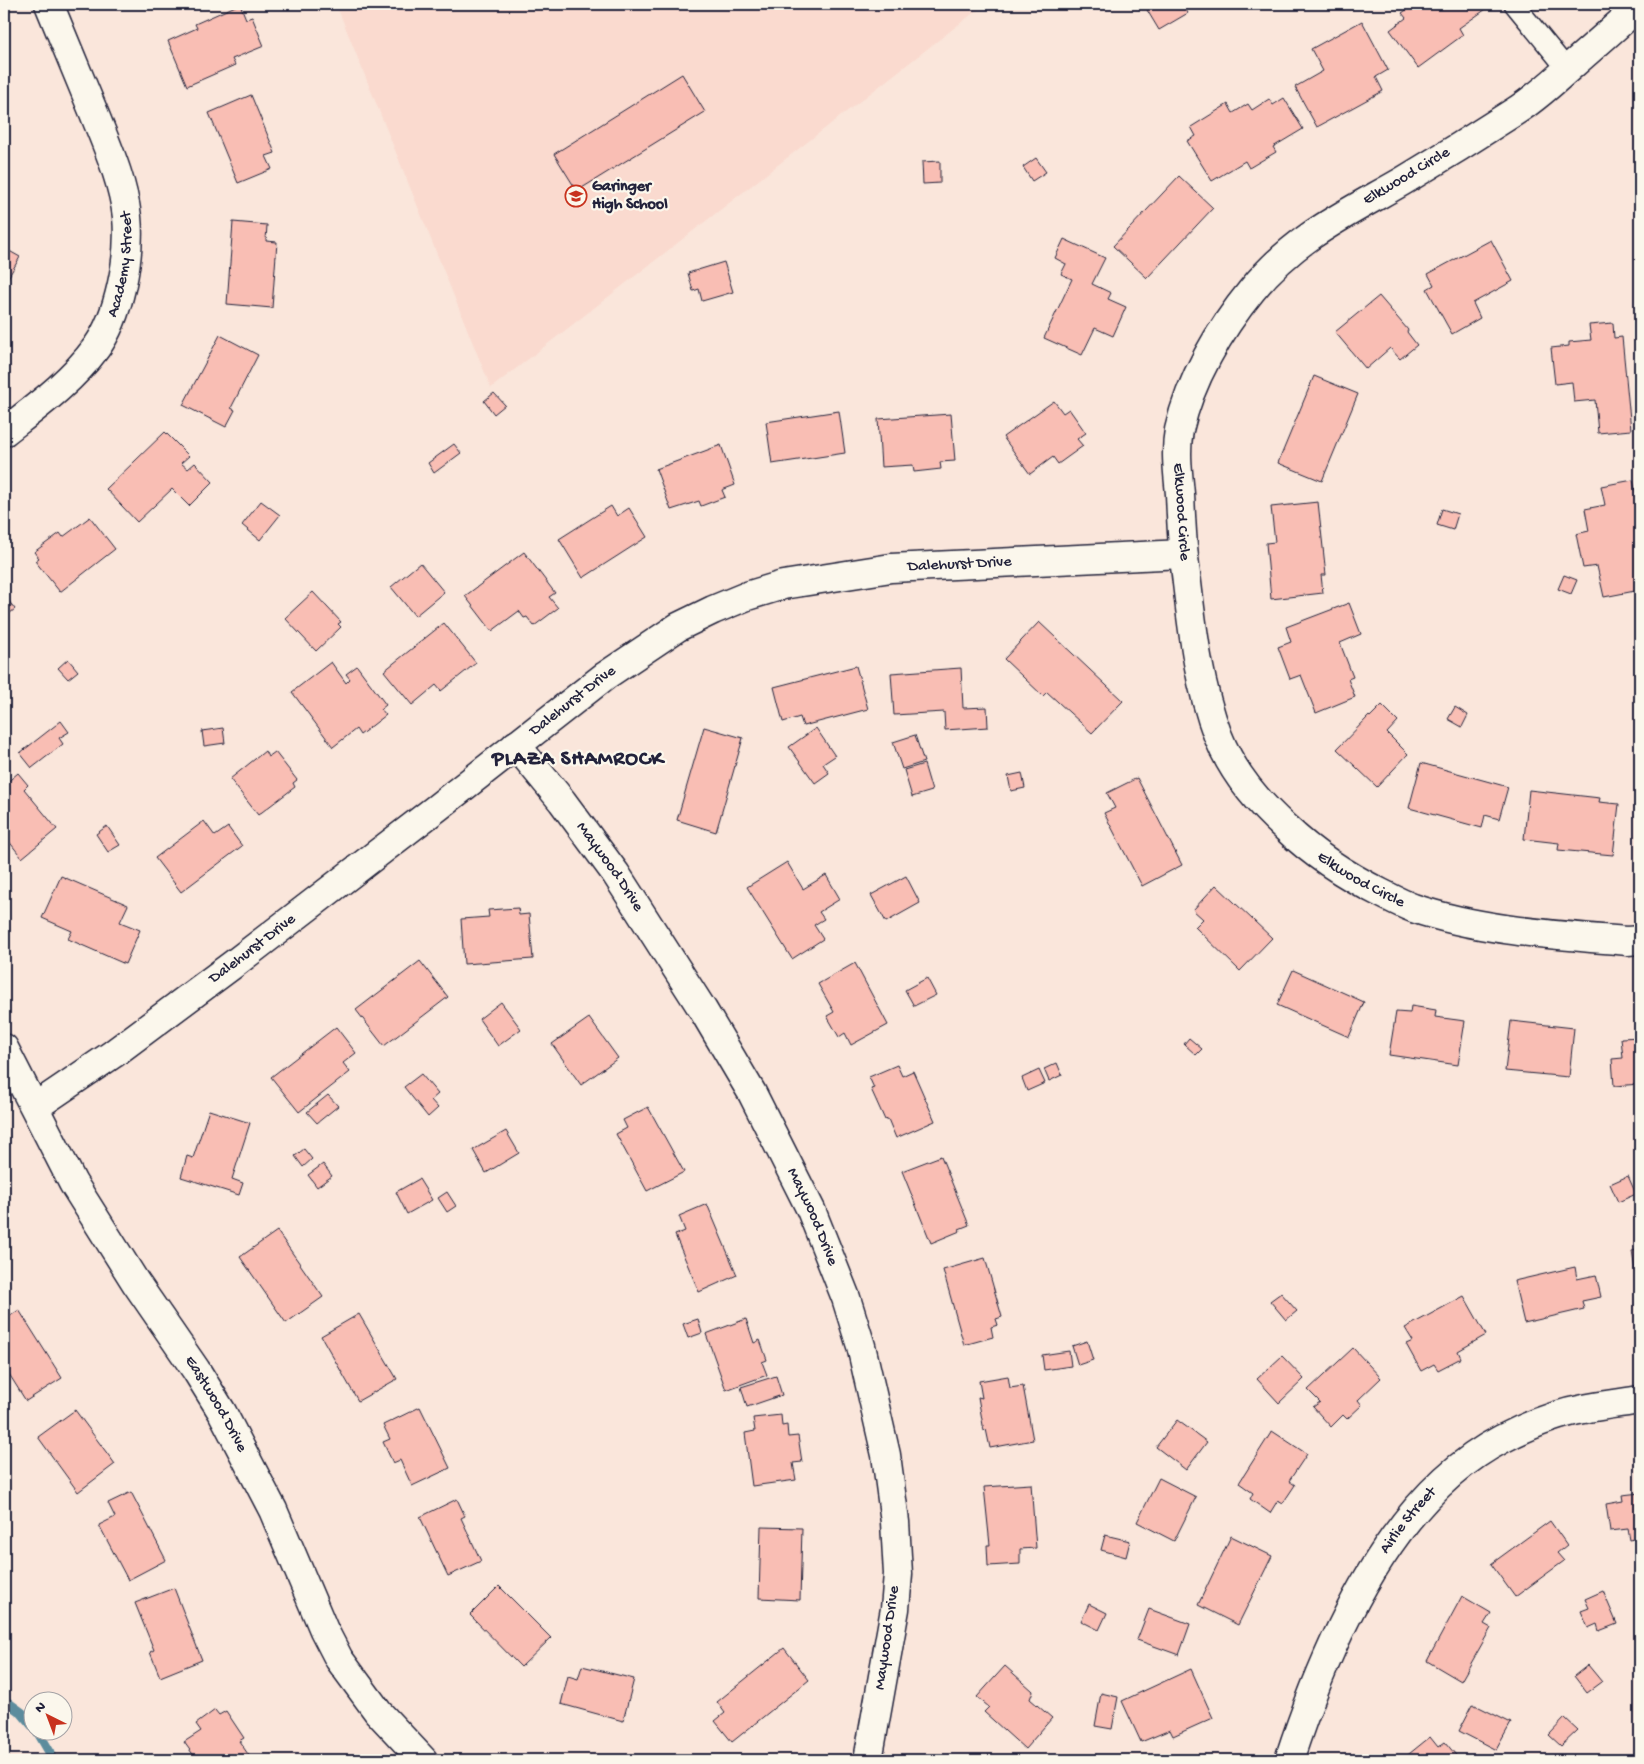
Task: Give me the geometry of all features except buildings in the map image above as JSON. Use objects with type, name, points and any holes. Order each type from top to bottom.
[{"type":"street","name":"Academy Street","points":[[4,432],[80,368],[98,346],[110,323],[123,283],[127,218],[121,190],[112,159],[49,4]]},
{"type":"street","name":"Elkwood Circle","points":[[1640,5],[1519,109],[1402,182],[1326,224],[1278,261],[1252,290],[1213,345],[1191,390],[1179,430],[1177,450],[1183,554],[1199,675],[1218,735],[1233,768],[1252,794],[1276,820],[1302,844],[1354,880],[1409,906],[1438,916],[1526,932],[1627,941],[1640,940]]},
{"type":"street","name":"Dalehurst Drive","points":[[35,1107],[113,1054],[235,963],[605,676],[678,627],[713,610],[747,596],[783,585],[892,568],[1183,554]]},
{"type":"street","name":"Maywood Drive","points":[[516,745],[562,801],[616,874],[703,1010],[752,1093],[812,1210],[846,1298],[861,1346],[886,1455],[895,1522],[898,1574],[895,1609],[868,1760]]},
{"type":"street","name":"Eastwood Drive","points":[[4,1048],[74,1183],[136,1283],[196,1370],[222,1412],[273,1510],[324,1630],[339,1660],[378,1712],[423,1760]]},
{"type":"street","name":"Airlie Street","points":[[1290,1760],[1304,1715],[1342,1626],[1382,1553],[1410,1514],[1440,1484],[1466,1462],[1501,1439],[1539,1422],[1582,1409],[1640,1400]]},
{"type":"lane","points":[[1514,4],[1567,69]]},
{"type":"shaded area","name":"Garinger High School","points":[[336,4],[985,4],[491,388]]},
{"type":"waterway","points":[[4,1700],[22,1713]]},
{"type":"waterway","points":[[44,1742],[52,1760]]},
{"type":"place","name":"Garinger High School","points":[[576,196]]},
{"type":"district","name":"PLAZA SHAMROCK","points":[[578,760]]}]
